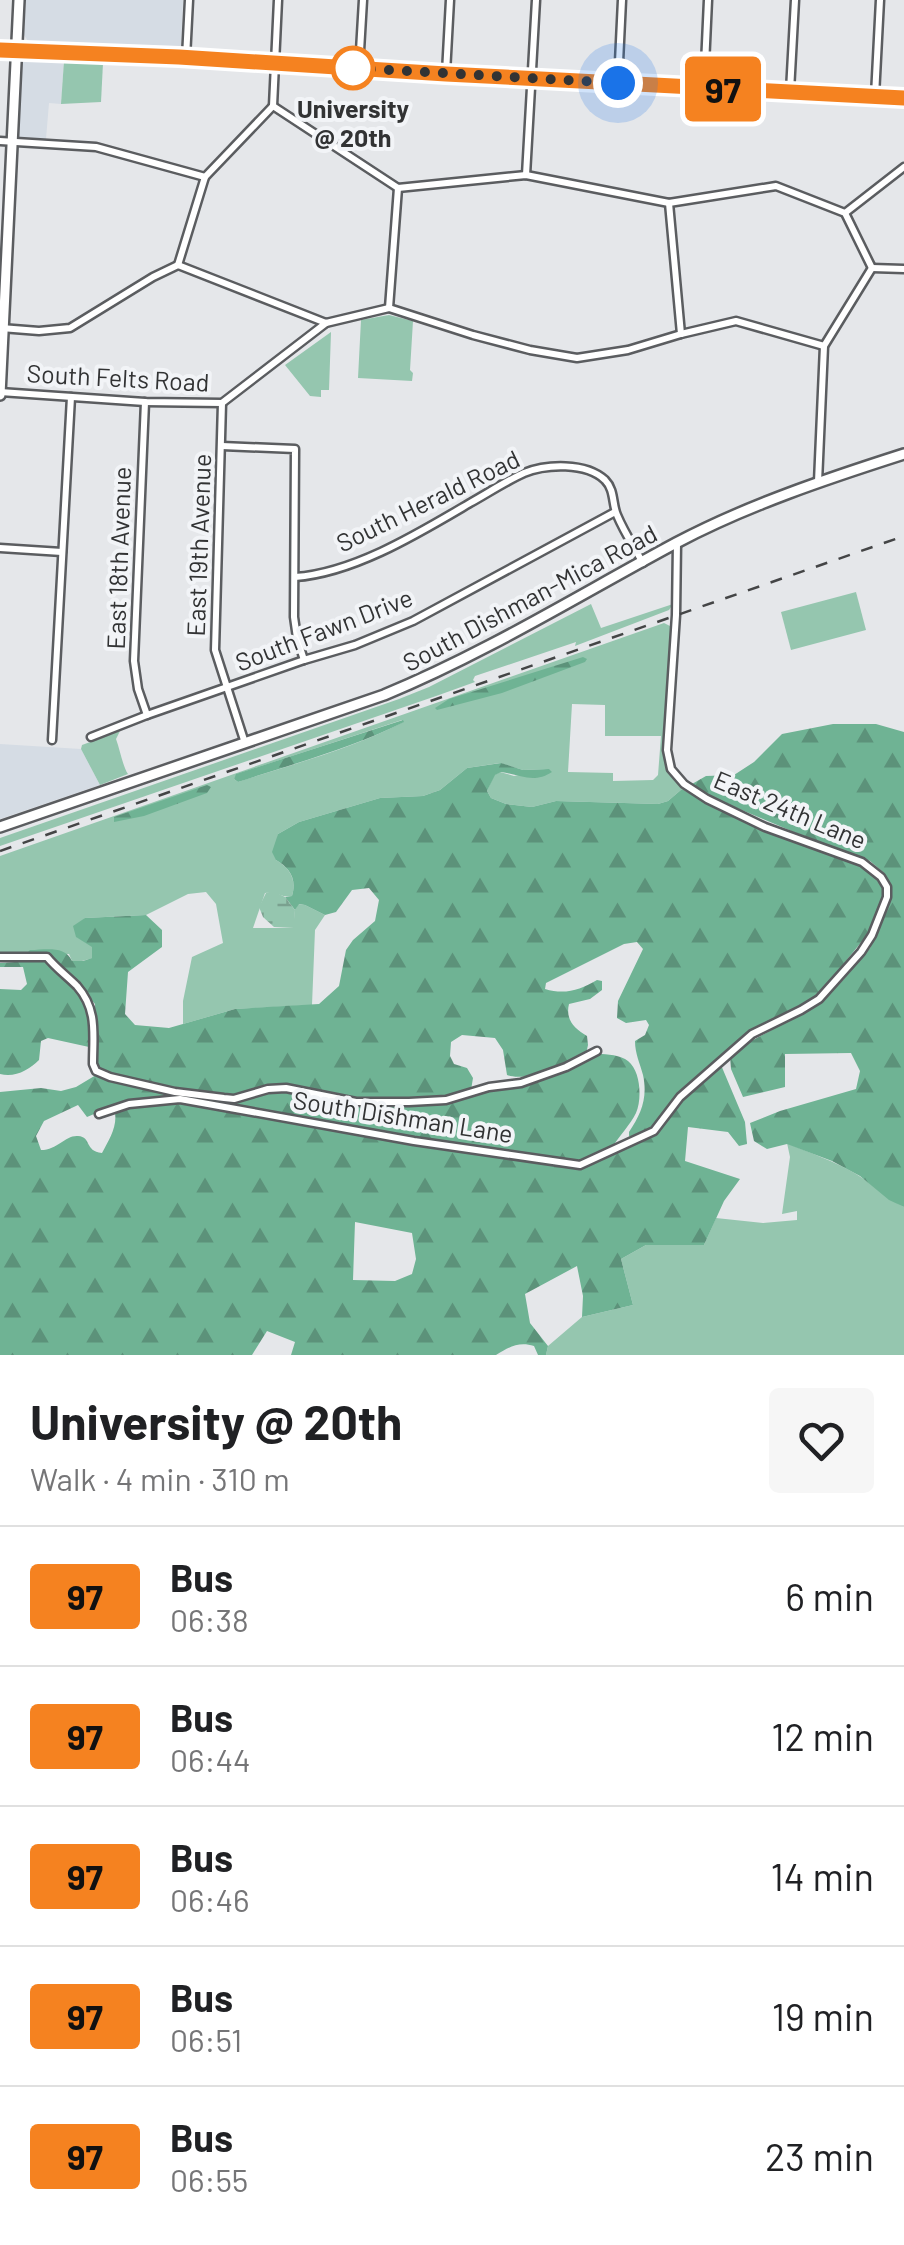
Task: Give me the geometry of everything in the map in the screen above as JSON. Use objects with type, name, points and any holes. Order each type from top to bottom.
[{"type":"main road","points":[[0,393],[5,141],[19,0]]},
{"type":"main road","points":[[0,50],[904,98]]},
{"type":"main road","name":"South Dishman-Mica Road","points":[[0,826],[384,695],[439,672],[677,543],[748,510],[904,454]]},
{"type":"street","points":[[186,58],[188,0]]},
{"type":"street","points":[[178,265],[205,178],[273,106],[278,0]]},
{"type":"street","points":[[359,68],[363,0]]},
{"type":"street","points":[[446,74],[450,0]]},
{"type":"street","points":[[526,174],[536,0]]},
{"type":"street","points":[[618,83],[622,0]]},
{"type":"street","points":[[704,88],[708,0]]},
{"type":"street","points":[[790,92],[795,0]]},
{"type":"street","points":[[875,96],[880,0]]},
{"type":"street","points":[[273,106],[398,188],[526,174],[668,203],[776,186],[845,213],[872,268]]},
{"type":"street","points":[[5,141],[96,147],[205,178]]},
{"type":"street","points":[[845,213],[904,166]]},
{"type":"street","points":[[389,308],[398,188]]},
{"type":"street","points":[[668,203],[681,334]]},
{"type":"street","points":[[1,328],[70,328],[153,276],[178,265],[326,323],[389,308],[473,335],[577,358],[628,350],[736,322],[824,346]]},
{"type":"street","points":[[872,268],[904,269]]},
{"type":"street","points":[[818,482],[824,346],[872,268]]},
{"type":"street","name":"South Felts Road","points":[[0,393],[222,404],[326,323]]},
{"type":"street","points":[[52,740],[70,396]]},
{"type":"street","name":"East 18th Avenue","points":[[144,402],[134,661],[147,714]]},
{"type":"street","name":"East 19th Avenue","points":[[222,404],[215,650],[245,743]]},
{"type":"street","points":[[222,446],[295,449],[294,617],[304,660]]},
{"type":"street","name":"South Herald Road","points":[[295,577],[318,576],[355,562],[444,519],[526,472],[544,467],[586,468],[606,480],[615,512],[642,562]]},
{"type":"street","name":"South Fawn Drive","points":[[91,737],[413,621],[615,512]]},
{"type":"street","name":"East 24th Lane","points":[[677,543],[668,750],[671,769],[684,784],[706,798],[765,827],[862,862],[887,887],[872,935],[819,998],[752,1034],[680,1096]]},
{"type":"street","points":[[0,548],[62,552]]},
{"type":"street","points":[[0,957],[48,957],[74,982],[91,1007],[96,1071],[190,1094],[234,1098],[286,1088],[356,1102],[446,1100],[489,1086],[529,1080],[597,1051]]},
{"type":"street","name":"South Dishman Lane","points":[[99,1114],[128,1104],[180,1099],[414,1141],[580,1165],[654,1131],[680,1096]]},
{"type":"shaded area","points":[[26,0],[183,0],[181,50],[28,41],[24,35]]},
{"type":"shaded area","points":[[28,58],[64,61],[61,104],[49,103],[46,139],[17,137],[21,64]]},
{"type":"shaded area","points":[[0,744],[81,749],[100,785],[0,819]]},
{"type":"green space","points":[[64,61],[103,63],[101,102],[61,104]]},
{"type":"green space","points":[[389,315],[413,321],[412,381],[358,378],[361,320]]},
{"type":"green space","points":[[331,332],[329,390],[321,390],[321,397],[310,396],[285,365]]},
{"type":"green space","points":[[856,592],[866,630],[791,650],[781,612]]},
{"type":"green space","points":[[591,604],[601,628],[673,604],[669,610],[575,646],[576,642],[475,676],[475,682],[439,695],[0,846],[0,838],[429,687]]},
{"type":"green space","points":[[664,623],[672,627],[664,751],[670,775],[682,789],[668,801],[556,801],[532,807],[506,804],[491,798],[487,791],[494,775],[500,772],[514,776],[549,769],[523,770],[500,763],[467,768],[440,790],[423,796],[380,798],[299,822],[278,834],[276,860],[291,875],[292,896],[265,893],[253,928],[293,928],[298,904],[325,915],[315,930],[312,1005],[235,1009],[183,1024],[183,1001],[192,957],[223,943],[216,904],[206,892],[188,894],[146,915],[85,918],[77,937],[92,946],[93,958],[72,961],[69,954],[0,954],[0,856]],"holes":[[[572,704],[605,705],[605,736],[661,736],[658,775],[653,780],[613,781],[613,773],[568,772]],[[402,720],[384,732],[343,748],[238,782],[234,779],[237,774]]]},
{"type":"green space","points":[[583,657],[585,662],[502,693],[435,708],[449,699]]},
{"type":"green space","points":[[403,720],[322,755],[238,782],[234,779],[236,774]]},
{"type":"green space","points":[[833,724],[876,724],[904,732],[904,1207],[832,1161],[787,1144],[767,1149],[754,1141],[750,1123],[856,1089],[860,1071],[851,1053],[785,1054],[785,1087],[743,1097],[731,1069],[730,1056],[815,1006],[843,980],[870,948],[891,887],[884,873],[870,861],[706,795],[692,784],[706,776],[734,775],[754,762],[782,734]]},
{"type":"green space","points":[[120,731],[116,739],[128,774],[100,785],[82,745]]},
{"type":"green space","points":[[501,763],[523,770],[552,772],[533,778],[501,772],[495,775],[487,791],[491,798],[506,804],[658,804],[682,789],[763,830],[861,866],[883,889],[882,899],[867,935],[816,998],[750,1032],[677,1095],[652,1129],[633,1138],[629,1132],[645,1091],[635,1041],[645,1035],[649,1025],[646,1020],[626,1023],[617,1018],[618,1001],[643,949],[637,942],[624,944],[546,983],[545,989],[566,991],[602,981],[602,990],[590,999],[569,1004],[572,1023],[587,1036],[586,1054],[547,1071],[515,1077],[507,1075],[503,1050],[495,1038],[462,1035],[451,1042],[450,1056],[454,1064],[467,1068],[473,1078],[471,1090],[444,1097],[362,1100],[290,1084],[233,1097],[110,1075],[96,1064],[95,1004],[50,955],[26,954],[30,950],[54,950],[65,953],[72,961],[83,961],[92,958],[92,947],[76,937],[73,926],[85,918],[146,915],[162,930],[162,947],[128,972],[125,1014],[135,1025],[169,1028],[235,1009],[319,1004],[339,986],[346,950],[375,921],[379,900],[369,888],[352,890],[336,912],[325,915],[299,904],[295,910],[285,897],[292,896],[291,875],[272,852],[278,834],[299,822],[380,798],[423,796],[440,790],[467,768]]},
{"type":"green space","points":[[207,785],[211,787],[207,793],[144,816],[114,822],[114,817]]},
{"type":"green space","points":[[273,891],[285,897],[295,910],[294,928],[274,927],[263,917],[259,907],[266,893]]},
{"type":"green space","points":[[44,960],[88,1004],[89,1047],[48,1038],[41,1041],[39,1060],[31,1067],[16,1074],[0,1074],[0,989],[21,990],[27,984],[23,967],[0,967],[0,963]]},
{"type":"green space","points":[[598,1054],[622,1057],[636,1072],[639,1101],[634,1117],[613,1146],[615,1152],[655,1134],[684,1098],[721,1065],[745,1122],[747,1144],[739,1146],[728,1132],[688,1127],[685,1161],[740,1179],[724,1201],[704,1245],[646,1245],[621,1259],[633,1305],[582,1317],[583,1296],[577,1266],[525,1294],[530,1323],[548,1346],[546,1355],[538,1355],[534,1346],[524,1344],[496,1355],[291,1355],[295,1342],[267,1331],[252,1355],[0,1355],[0,1092],[41,1088],[61,1091],[96,1075],[175,1093],[235,1101],[292,1091],[362,1105],[466,1099]],"holes":[[[78,1105],[87,1117],[113,1106],[115,1124],[102,1153],[78,1136],[41,1150],[36,1136],[44,1121]],[[355,1222],[412,1233],[416,1259],[412,1274],[395,1281],[353,1280]]]},
{"type":"green space","points":[[787,1143],[848,1169],[904,1207],[904,1355],[546,1355],[548,1346],[582,1317],[633,1305],[621,1259],[646,1245],[704,1245],[716,1218],[763,1223],[797,1220],[797,1211],[782,1214],[790,1157]]},
{"type":"railway","points":[[0,851],[904,536]]},
{"type":"bus line","name":"97","points":[[0,50],[904,98]]},
{"type":"place","name":"University @ 20th","points":[[353,68]]},
{"type":"route","points":[[353,68],[618,83]]}]
